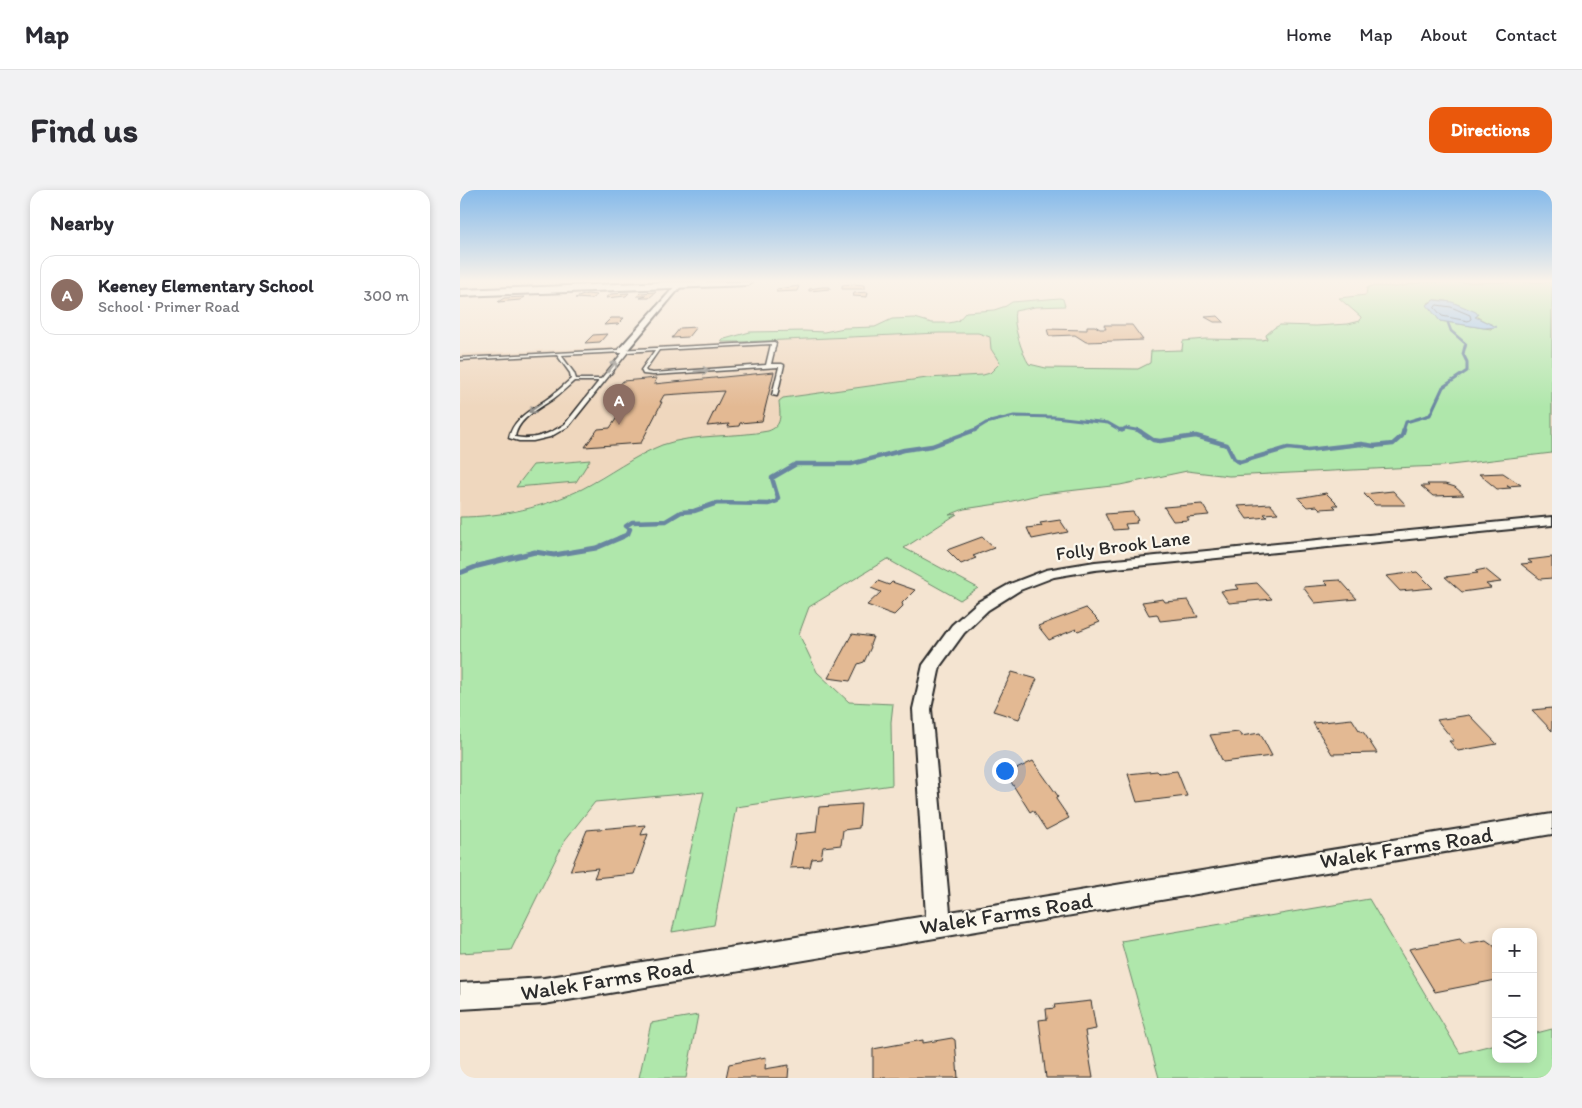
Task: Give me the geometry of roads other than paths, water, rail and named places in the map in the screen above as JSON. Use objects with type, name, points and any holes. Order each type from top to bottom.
[{"type":"street","points":[[624,351],[647,323]]},
{"type":"street","name":"Folly Brook Lane","points":[[940,924],[922,709],[932,665],[958,629],[983,606],[1014,587],[1051,573],[1095,566],[1552,521]]},
{"type":"street","name":"Walek Farms Road","points":[[460,996],[544,991],[1552,824]]},
{"type":"lane","points":[[460,359],[774,343],[768,366]]},
{"type":"lane","points":[[658,349],[643,370],[645,373],[782,365],[775,395]]},
{"type":"lane","points":[[558,354],[572,373],[574,379],[553,397],[529,412],[513,432],[512,438],[520,440],[539,438],[562,429],[624,351]]},
{"type":"lane","points":[[572,380],[602,380]]},
{"type":"water","points":[[1455,323],[1489,323],[1497,327],[1484,328]]},
{"type":"waterway","points":[[1448,323],[1451,331],[1466,344],[1465,348]]},
{"type":"waterway","points":[[1403,431],[1406,422],[1430,415],[1443,387],[1467,371],[1467,362],[1463,354],[1465,346]]},
{"type":"waterway","points":[[974,430],[986,423],[1014,416],[1055,417],[1108,423],[1120,430]]},
{"type":"waterway","points":[[1123,430],[1125,428],[1139,431]]},
{"type":"waterway","points":[[619,538],[628,534],[630,529],[626,526],[632,522],[666,521],[681,512],[694,511],[717,503],[768,504],[777,501],[778,498],[772,478],[796,464],[851,464],[904,450],[932,446],[974,430]]},
{"type":"waterway","points":[[1139,431],[1153,440],[1160,441],[1196,436],[1227,445],[1234,459],[1240,462],[1288,448],[1308,450],[1361,444],[1374,446],[1393,444],[1402,436],[1404,430]]},
{"type":"waterway","points":[[460,573],[478,566],[535,552],[554,555],[596,548],[622,537]]},
{"type":"place","name":"Keeney Elementary School","points":[[619,425]]}]
